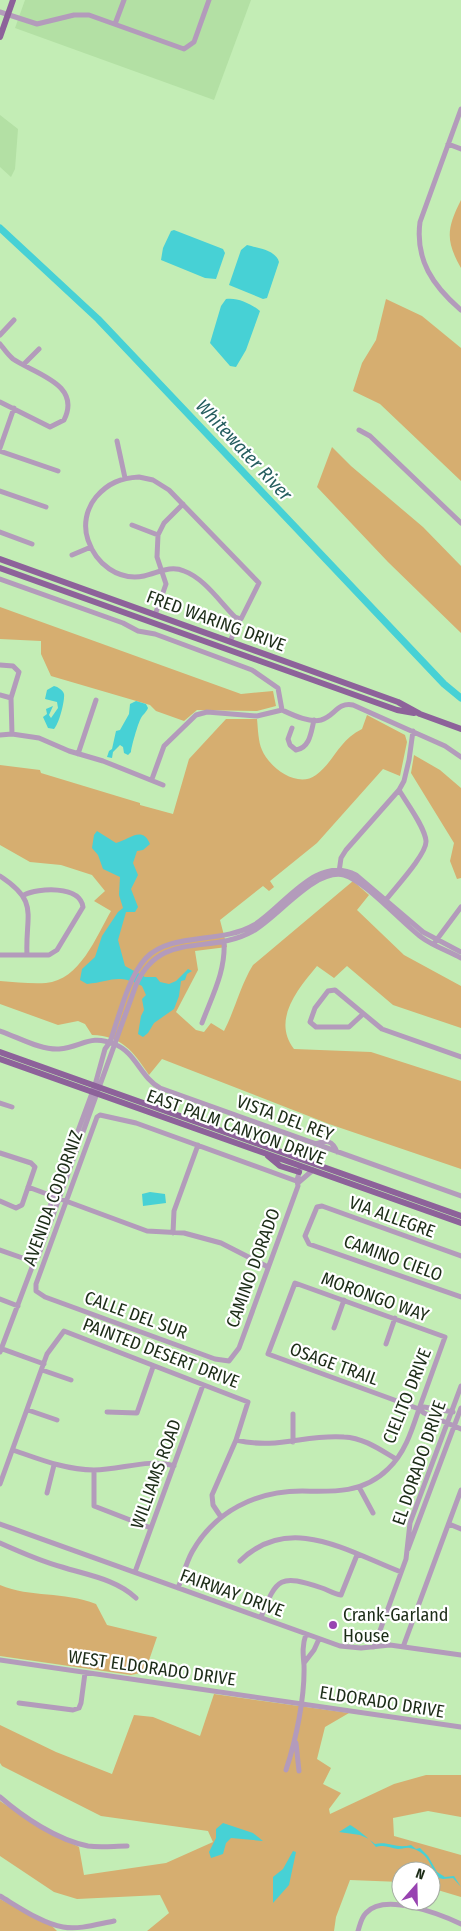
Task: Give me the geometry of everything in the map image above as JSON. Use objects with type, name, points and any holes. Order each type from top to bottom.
[{"type":"main road","points":[[0,37],[13,0]]},
{"type":"main road","name":"FRED WARING DRIVE","points":[[0,559],[398,702],[420,714],[461,729]]},
{"type":"main road","name":"FRED WARING DRIVE","points":[[0,568],[396,710],[420,714]]},
{"type":"main road","points":[[102,604],[123,608],[151,617],[155,615]]},
{"type":"main road","points":[[206,642],[222,643],[257,656],[262,653]]},
{"type":"main road","name":"EAST PALM CANYON DRIVE","points":[[0,1052],[262,1152],[280,1166],[302,1166],[461,1216]]},
{"type":"main road","name":"EAST PALM CANYON DRIVE","points":[[0,1059],[96,1089],[461,1223]]},
{"type":"street","points":[[115,24],[124,0]]},
{"type":"street","points":[[0,12],[37,24],[74,14],[88,14],[184,49],[194,42],[209,0]]},
{"type":"street","points":[[461,108],[420,222],[419,244],[421,256],[434,285],[461,310]]},
{"type":"street","points":[[448,144],[461,149]]},
{"type":"street","points":[[0,335],[14,320]]},
{"type":"street","points":[[0,344],[13,358],[41,372],[63,390],[69,408],[64,420],[50,427],[36,422],[14,408],[0,402]]},
{"type":"street","points":[[24,364],[39,349]]},
{"type":"street","points":[[14,408],[0,449],[58,471]]},
{"type":"street","points":[[359,430],[370,436],[461,523]]},
{"type":"street","points":[[117,442],[125,478]]},
{"type":"street","points":[[230,642],[239,620],[243,617],[259,583],[183,504],[169,490],[153,480],[139,477],[125,478],[106,487],[93,501],[87,514],[86,529],[90,547],[100,562],[123,575],[145,576],[162,570],[180,569],[189,573],[239,620]]},
{"type":"street","points":[[0,491],[46,507]]},
{"type":"street","points":[[155,615],[166,584],[157,557],[158,535],[164,523],[183,504]]},
{"type":"street","points":[[132,525],[158,535]]},
{"type":"street","points":[[0,532],[32,544]]},
{"type":"street","points":[[72,555],[90,547]]},
{"type":"street","points":[[0,579],[123,623],[138,631],[155,634],[252,670],[278,688],[282,710]]},
{"type":"street","points":[[0,665],[13,666],[19,672],[11,698],[12,734]]},
{"type":"street","points":[[0,695],[11,698]]},
{"type":"street","points":[[78,754],[96,700]]},
{"type":"street","points":[[152,779],[164,746],[196,715],[207,712],[257,716],[282,710],[314,720],[325,718],[344,704],[354,705],[445,746],[461,757]]},
{"type":"street","points":[[292,728],[288,739],[290,745],[296,750],[301,750],[307,744],[314,720]]},
{"type":"street","points":[[339,872],[346,850],[399,790],[404,780],[409,760],[412,732]]},
{"type":"street","points":[[0,735],[12,734],[39,738],[164,785]]},
{"type":"street","points":[[384,902],[422,854],[426,843],[423,832],[399,790]]},
{"type":"street","points":[[96,1089],[101,1060],[146,958],[163,947],[232,935],[252,926],[316,875],[325,871],[356,875],[384,902],[435,942],[461,958]]},
{"type":"street","points":[[139,971],[151,960],[170,950],[224,941],[252,931],[317,880],[339,872]]},
{"type":"street","points":[[0,876],[24,895],[27,905],[27,955]]},
{"type":"street","points":[[0,955],[49,955],[57,950],[82,909],[83,904],[78,897],[58,890],[38,890],[24,895]]},
{"type":"street","points":[[435,942],[461,907]]},
{"type":"street","points":[[202,1023],[218,984],[225,956],[224,941]]},
{"type":"street","points":[[435,942],[461,952]]},
{"type":"street","points":[[71,1380],[0,1350],[34,1262],[38,1257],[56,1198],[96,1089],[116,1044],[134,984]]},
{"type":"street","points":[[363,1014],[349,1027],[316,1027],[310,1022],[321,999],[328,990],[333,989],[338,991],[382,1029],[461,1057]]},
{"type":"street","points":[[0,1031],[54,1049],[97,1039],[116,1044]]},
{"type":"street","name":"VISTA DEL REY","points":[[116,1044],[126,1049],[151,1083],[160,1088],[461,1196]]},
{"type":"street","points":[[0,1103],[12,1108]]},
{"type":"street","name":"AVENIDA CODORNIZ","points":[[36,1291],[36,1284],[68,1202],[97,1117],[100,1115],[136,1123],[198,1145]]},
{"type":"street","points":[[173,1233],[174,1211],[198,1145],[299,1182]]},
{"type":"street","points":[[0,1153],[33,1165],[35,1170],[20,1207],[13,1207],[0,1201]]},
{"type":"street","name":"CAMINO DORADO","points":[[229,1361],[239,1348],[299,1182],[302,1166]]},
{"type":"street","name":"CAMINO DORADO","points":[[299,1182],[313,1170]]},
{"type":"street","points":[[28,1187],[146,1231],[184,1233],[221,1243],[268,1267]]},
{"type":"street","name":"VIA ALLEGRE","points":[[316,1245],[309,1244],[305,1238],[315,1210],[322,1206],[461,1256]]},
{"type":"street","name":"CAMINO CIELO","points":[[316,1245],[461,1297]]},
{"type":"street","points":[[0,1250],[34,1262]]},
{"type":"street","name":"MORONGO WAY","points":[[268,1354],[295,1283],[445,1337]]},
{"type":"street","name":"CALLE DEL SUR","points":[[36,1291],[45,1297],[96,1316],[216,1359],[229,1361]]},
{"type":"street","points":[[0,1299],[18,1306]]},
{"type":"street","points":[[334,1328],[344,1300]]},
{"type":"street","points":[[386,1344],[395,1318]]},
{"type":"street","name":"PAINTED DESERT DRIVE","points":[[43,1367],[55,1340],[64,1331],[153,1367],[248,1402],[236,1440]]},
{"type":"street","name":"CIELITO DRIVE","points":[[178,1588],[196,1545],[221,1516],[247,1501],[271,1493],[331,1492],[359,1487],[384,1473],[407,1442],[445,1337]]},
{"type":"street","name":"OSAGE TRAIL","points":[[268,1354],[419,1409],[447,1424],[461,1428]]},
{"type":"street","points":[[0,1484],[43,1367]]},
{"type":"street","points":[[107,1412],[138,1413],[153,1367]]},
{"type":"street","name":"WILLIAMS ROAD","points":[[135,1572],[203,1385]]},
{"type":"street","name":"EL DORADO DRIVE","points":[[408,1550],[410,1523],[461,1386]]},
{"type":"street","name":"OSAGE TRAIL","points":[[419,1409],[424,1407],[460,1412]]},
{"type":"street","points":[[28,1410],[57,1420]]},
{"type":"street","name":"EL DORADO DRIVE","points":[[374,1647],[460,1412]]},
{"type":"street","points":[[293,1414],[293,1442]]},
{"type":"street","points":[[221,1516],[213,1505],[212,1495],[236,1440],[270,1445],[344,1437],[373,1445],[396,1459]]},
{"type":"street","points":[[13,1450],[54,1465],[94,1470],[124,1469],[159,1462],[174,1466]]},
{"type":"street","points":[[47,1493],[54,1465]]},
{"type":"street","points":[[94,1470],[94,1506],[151,1528]]},
{"type":"street","points":[[359,1487],[373,1513]]},
{"type":"street","points":[[403,1646],[461,1490]]},
{"type":"street","name":"FAIRWAY DRIVE","points":[[0,1524],[319,1639],[352,1648],[403,1646],[461,1655]]},
{"type":"street","points":[[449,1524],[461,1528]]},
{"type":"street","points":[[240,1561],[253,1548],[283,1537],[309,1537],[401,1572]]},
{"type":"street","points":[[0,1543],[33,1558],[105,1580],[128,1591],[136,1598]]},
{"type":"street","points":[[262,1617],[273,1588],[285,1581],[299,1580],[340,1594],[357,1555]]},
{"type":"street","points":[[299,1771],[296,1740],[304,1663],[302,1646],[306,1634]]},
{"type":"street","points":[[304,1663],[314,1650],[319,1639]]},
{"type":"street","name":"WEST ELDORADO DRIVE","points":[[0,1660],[300,1703]]},
{"type":"street","points":[[19,1703],[73,1710],[79,1708],[85,1673]]},
{"type":"street","name":"ELDORADO DRIVE","points":[[300,1703],[461,1727]]},
{"type":"street","points":[[286,1770],[296,1740]]},
{"type":"street","points":[[0,1797],[44,1827],[76,1843],[90,1846],[127,1846]]},
{"type":"street","points":[[0,1896],[34,1915],[62,1927],[84,1927],[114,1921]]},
{"type":"street","points":[[358,1931],[366,1913],[385,1904],[423,1910],[461,1924]]},
{"type":"shaded area","points":[[25,0],[251,0],[214,100],[15,28]]},
{"type":"shaded area","points":[[0,115],[18,129],[15,169],[11,177],[0,167]]},
{"type":"shaded area","points":[[461,200],[461,268],[452,250],[450,234],[453,218]]},
{"type":"shaded area","points":[[386,299],[422,316],[461,348],[461,481],[380,404],[353,391],[362,363],[376,340]]},
{"type":"shaded area","points":[[332,447],[351,466],[423,527],[461,566],[461,633],[388,562],[317,487]]},
{"type":"shaded area","points":[[0,607],[241,694],[273,691],[276,706],[257,711],[197,710],[184,721],[156,711],[150,705],[51,676],[41,654],[41,641],[0,639]]},
{"type":"shaded area","points":[[367,715],[405,735],[407,742],[400,776],[383,769],[317,843],[270,881],[274,887],[269,891],[263,886],[220,920],[227,947],[195,951],[198,970],[176,1012],[196,1030],[204,1032],[211,1023],[224,1031],[253,965],[353,881],[369,895],[357,910],[404,955],[461,986],[461,1028],[393,1005],[347,966],[334,978],[317,966],[295,995],[290,1006],[286,1016],[288,1038],[294,1049],[371,1052],[461,1081],[461,1169],[329,1124],[162,1059],[149,1075],[126,1046],[111,1038],[92,1035],[85,1024],[78,1021],[58,1025],[0,1004],[0,981],[46,983],[58,980],[78,966],[86,956],[111,911],[94,901],[105,891],[92,875],[61,865],[30,862],[0,845],[0,765],[40,770],[41,773],[173,814],[189,759],[226,719],[257,719],[262,750],[271,763],[292,778],[309,779],[322,770],[347,739],[362,729]]},
{"type":"shaded area","points":[[414,755],[440,770],[461,788],[461,878],[457,879],[450,861],[454,843],[411,773]]},
{"type":"shaded area","points":[[0,1585],[23,1592],[84,1600],[96,1604],[107,1625],[157,1637],[145,1672],[131,1675],[0,1656]]},
{"type":"shaded area","points":[[214,1694],[349,1713],[325,1727],[317,1759],[331,1768],[323,1784],[341,1793],[329,1809],[330,1814],[394,1784],[426,1775],[461,1775],[461,1817],[428,1811],[393,1818],[394,1836],[461,1855],[461,1897],[441,1891],[441,1861],[391,1861],[391,1882],[350,1880],[336,1917],[334,1931],[147,1931],[169,1913],[160,1895],[77,1899],[54,1892],[0,1856],[0,1801],[36,1825],[79,1847],[84,1875],[166,1863],[213,1842],[208,1831],[101,1816],[2,1766],[0,1763],[0,1725],[56,1752],[112,1774],[134,1715],[153,1717],[200,1736]]},
{"type":"shaded area","points":[[0,1899],[51,1925],[57,1931],[0,1931]]},
{"type":"water","points":[[174,230],[223,249],[225,253],[216,279],[205,278],[161,260],[163,248],[171,231]]},
{"type":"water","points":[[247,245],[270,252],[279,262],[267,298],[263,299],[229,285],[241,250]]},
{"type":"water","points":[[226,299],[244,302],[260,311],[246,350],[236,367],[230,366],[210,343],[221,306]]},
{"type":"water","points":[[54,686],[63,691],[64,697],[60,718],[54,729],[48,728],[43,717],[47,714],[46,709],[53,706],[49,715],[51,718],[58,708],[57,702],[45,699],[47,690]]},
{"type":"water","points":[[136,701],[146,704],[148,708],[140,721],[131,752],[128,755],[124,753],[123,747],[120,745],[113,752],[112,758],[107,757],[112,749],[116,731],[120,730],[129,714],[130,704]]},
{"type":"water","points":[[97,831],[116,843],[135,835],[143,835],[150,844],[143,850],[137,851],[133,863],[138,875],[131,889],[138,907],[135,912],[126,912],[118,940],[125,966],[145,977],[156,977],[160,982],[169,984],[176,981],[188,969],[192,971],[187,974],[185,980],[181,981],[179,996],[174,1009],[154,1023],[143,1037],[138,1034],[144,1010],[142,999],[146,995],[142,986],[120,979],[87,984],[80,980],[82,969],[95,957],[102,936],[118,912],[123,908],[119,895],[120,877],[103,869],[98,855],[92,848],[94,835]]},
{"type":"water","points":[[150,1192],[165,1194],[166,1203],[143,1206],[142,1194]]},
{"type":"water","points":[[223,1823],[253,1833],[263,1841],[231,1838],[226,1843],[223,1854],[211,1858],[209,1852],[216,1838],[216,1829]]},
{"type":"water","points":[[350,1825],[369,1839],[360,1835],[339,1832]]},
{"type":"water","points":[[369,1839],[375,1844],[411,1845],[416,1849],[420,1848],[431,1861],[416,1850],[385,1846],[376,1847]]},
{"type":"water","points":[[293,1851],[296,1852],[289,1885],[273,1903],[273,1877],[283,1869]]},
{"type":"water","points":[[441,1874],[445,1877],[454,1876],[461,1887],[453,1878],[441,1878]]},
{"type":"waterway","name":"Whitewater River","points":[[0,228],[98,319],[444,684],[461,698]]},
{"type":"place","name":"Crank-Garland House","points":[[333,1625]]}]
